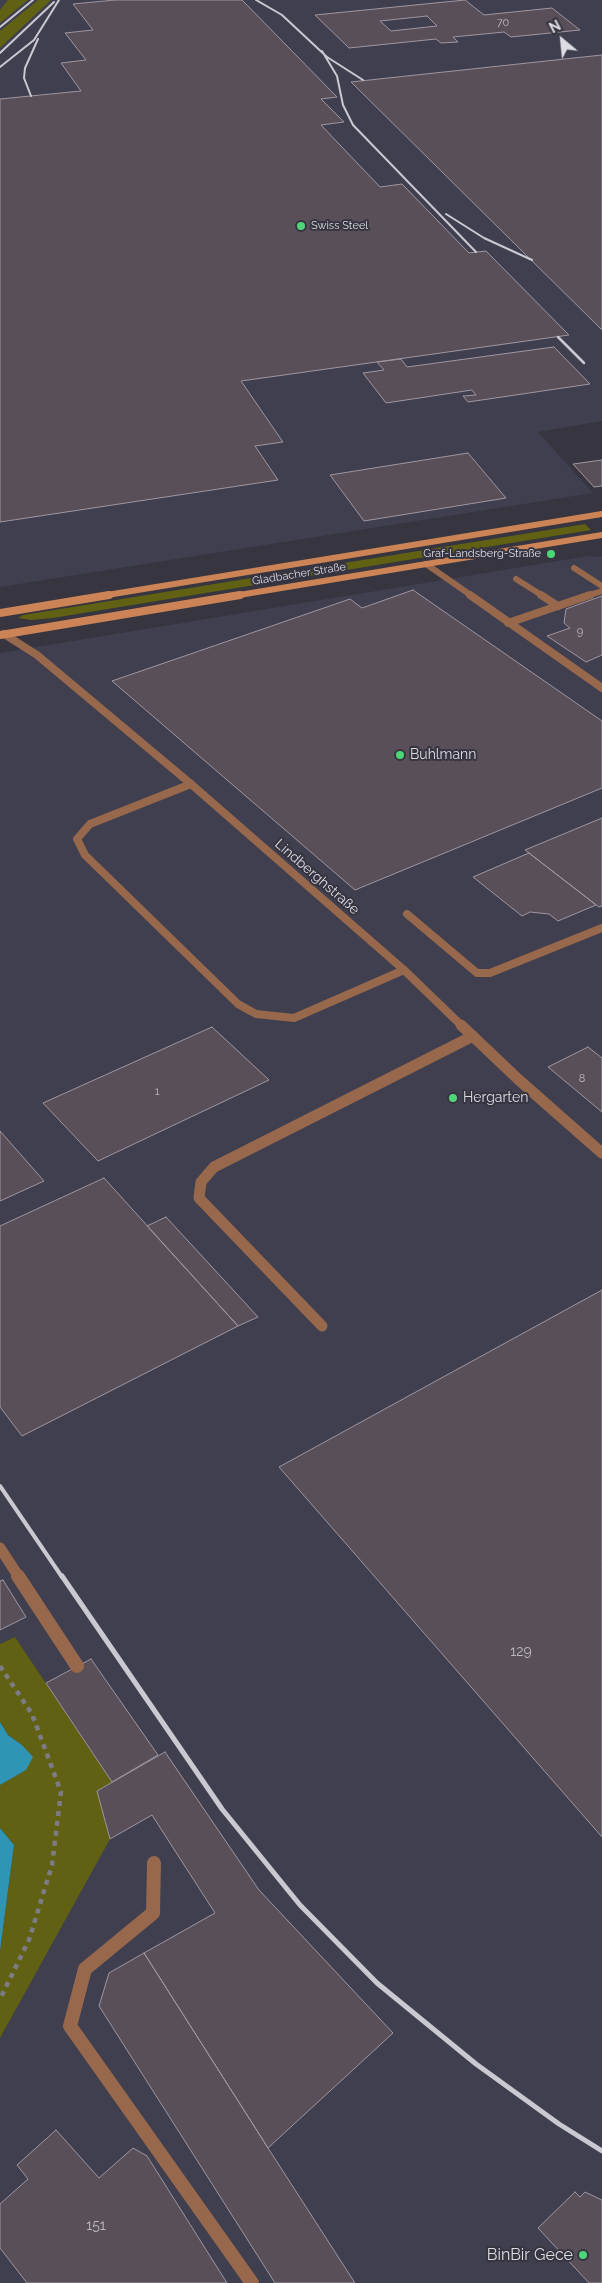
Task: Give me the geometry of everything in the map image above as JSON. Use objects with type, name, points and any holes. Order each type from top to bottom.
[{"type":"main road","name":"Gladbacher Straße","points":[[0,613],[602,514]]},
{"type":"main road","name":"Gladbacher Straße","points":[[1,634],[602,535]]},
{"type":"street","points":[[426,564],[602,688]]},
{"type":"street","points":[[574,568],[602,586]]},
{"type":"street","points":[[516,579],[558,606]]},
{"type":"street","points":[[508,622],[602,591]]},
{"type":"street","name":"Lindberghstraße","points":[[1,634],[38,655],[191,784],[404,970],[473,1036],[602,1153]]},
{"type":"street","points":[[191,784],[90,824],[77,839],[85,854],[238,1004],[256,1014],[294,1018],[404,970]]},
{"type":"street","points":[[407,914],[477,973],[490,973],[602,928]]},
{"type":"street","points":[[322,1326],[199,1198],[201,1182],[214,1167],[473,1036]]},
{"type":"street","points":[[0,1548],[78,1666]]},
{"type":"street","points":[[154,1863],[153,1913],[85,1969],[70,2026],[252,2283]]},
{"type":"path","points":[[0,1666],[32,1714],[61,1792],[52,1865],[29,1940],[0,1999]]},
{"type":"shaded area","name":"Swiss Steel","points":[[0,0],[602,0],[602,421],[538,432],[593,493],[0,587]]},
{"type":"shaded area","points":[[8,0],[28,0],[0,23],[0,10]]},
{"type":"shaded area","points":[[38,0],[51,0],[0,48],[0,31]]},
{"type":"shaded area","points":[[585,524],[591,530],[53,618],[31,620],[18,618],[23,615]]},
{"type":"shaded area","points":[[588,556],[602,557],[602,2283],[0,2283],[0,2038],[109,1839],[97,1791],[112,1782],[15,1637],[0,1644],[0,653]]},
{"type":"shaded area","points":[[15,1637],[112,1782],[97,1791],[110,1839],[0,2038],[0,1951],[14,1845],[0,1828],[0,1785],[25,1770],[22,1745],[8,1735],[0,1722],[0,1644]]},
{"type":"water","points":[[0,1722],[8,1735],[22,1745],[33,1757],[26,1770],[0,1785]]},
{"type":"water","points":[[0,1828],[14,1845],[0,1951]]},
{"type":"building","points":[[115,0],[242,0],[337,97],[321,99],[344,122],[321,125],[380,187],[402,184],[469,253],[486,251],[569,335],[241,381],[283,442],[255,446],[278,480],[0,522],[0,99],[81,91],[61,63],[86,60],[65,33],[93,30],[73,4]]},
{"type":"building","points":[[465,0],[484,15],[552,8],[580,30],[511,37],[504,32],[453,37],[458,42],[441,43],[436,39],[349,48],[315,15]],"holes":[[[427,16],[437,26],[391,31],[380,21]]]},
{"type":"building","points":[[602,55],[602,330],[351,82]]},
{"type":"building","points":[[554,347],[590,384],[468,402],[463,396],[476,395],[472,390],[386,403],[363,373],[384,370],[377,362],[401,359],[407,367]]},
{"type":"building","points":[[468,453],[506,498],[364,521],[330,475]]},
{"type":"building","points":[[602,460],[602,486],[594,487],[573,464]]},
{"type":"building","name":"Buhlmann","points":[[413,590],[602,721],[602,788],[355,890],[112,681],[350,599],[362,608]]},
{"type":"building","points":[[602,596],[602,655],[586,662],[547,636],[570,628],[564,623],[566,609]]},
{"type":"building","points":[[602,818],[602,906],[599,907],[525,850]]},
{"type":"building","points":[[529,853],[596,905],[558,921],[549,914],[530,912],[522,916],[473,877]]},
{"type":"building","points":[[212,1027],[269,1080],[98,1161],[43,1103]]},
{"type":"building","points":[[588,1047],[602,1058],[602,1112],[548,1067]]},
{"type":"building","points":[[0,1131],[44,1181],[0,1201]]},
{"type":"building","points":[[104,1178],[238,1326],[22,1436],[0,1407],[0,1226]]},
{"type":"building","points":[[166,1217],[258,1317],[238,1326],[147,1226]]},
{"type":"building","points":[[602,1290],[602,1837],[279,1467]]},
{"type":"building","points":[[3,1580],[26,1617],[0,1630],[0,1581]]},
{"type":"building","points":[[91,1659],[158,1755],[112,1782],[46,1683]]},
{"type":"building","points":[[165,1752],[259,1890],[393,2033],[268,2148],[144,1953],[215,1913],[152,1815],[110,1839],[97,1791]]},
{"type":"building","points":[[144,1953],[355,2283],[275,2283],[99,2006],[109,1973]]},
{"type":"building","points":[[56,2130],[99,2178],[133,2148],[147,2156],[227,2283],[27,2283],[0,2248],[0,2204],[28,2179],[17,2165]]},
{"type":"building","name":"BinBir Gece","points":[[575,2192],[580,2197],[585,2192],[602,2200],[602,2283],[589,2283],[538,2228]]},
{"type":"railway","points":[[0,27],[33,0]]},
{"type":"railway","points":[[0,67],[34,40],[59,0]]},
{"type":"railway","points":[[256,0],[282,15],[324,54]]},
{"type":"railway","points":[[0,53],[54,2]]},
{"type":"railway","points":[[31,96],[24,78],[25,68],[38,39]]},
{"type":"railway","points":[[324,54],[363,80]]},
{"type":"railway","points":[[324,54],[337,76],[343,105],[353,125],[476,252]]},
{"type":"railway","points":[[446,214],[484,238],[532,260]]},
{"type":"railway","points":[[558,337],[584,363]]},
{"type":"railway","points":[[0,1486],[62,1577]]},
{"type":"railway","points":[[62,1576],[222,1809],[300,1905],[377,1983],[476,2064],[559,2124],[602,2151]]},
{"type":"place","name":"Swiss Steel","points":[[301,226]]},
{"type":"place","name":"Graf-Landsberg-Straße","points":[[551,554]]},
{"type":"place","name":"Buhlmann","points":[[400,755]]},
{"type":"place","name":"Hergarten","points":[[453,1098]]},
{"type":"place","name":"BinBir Gece","points":[[583,2255]]}]
